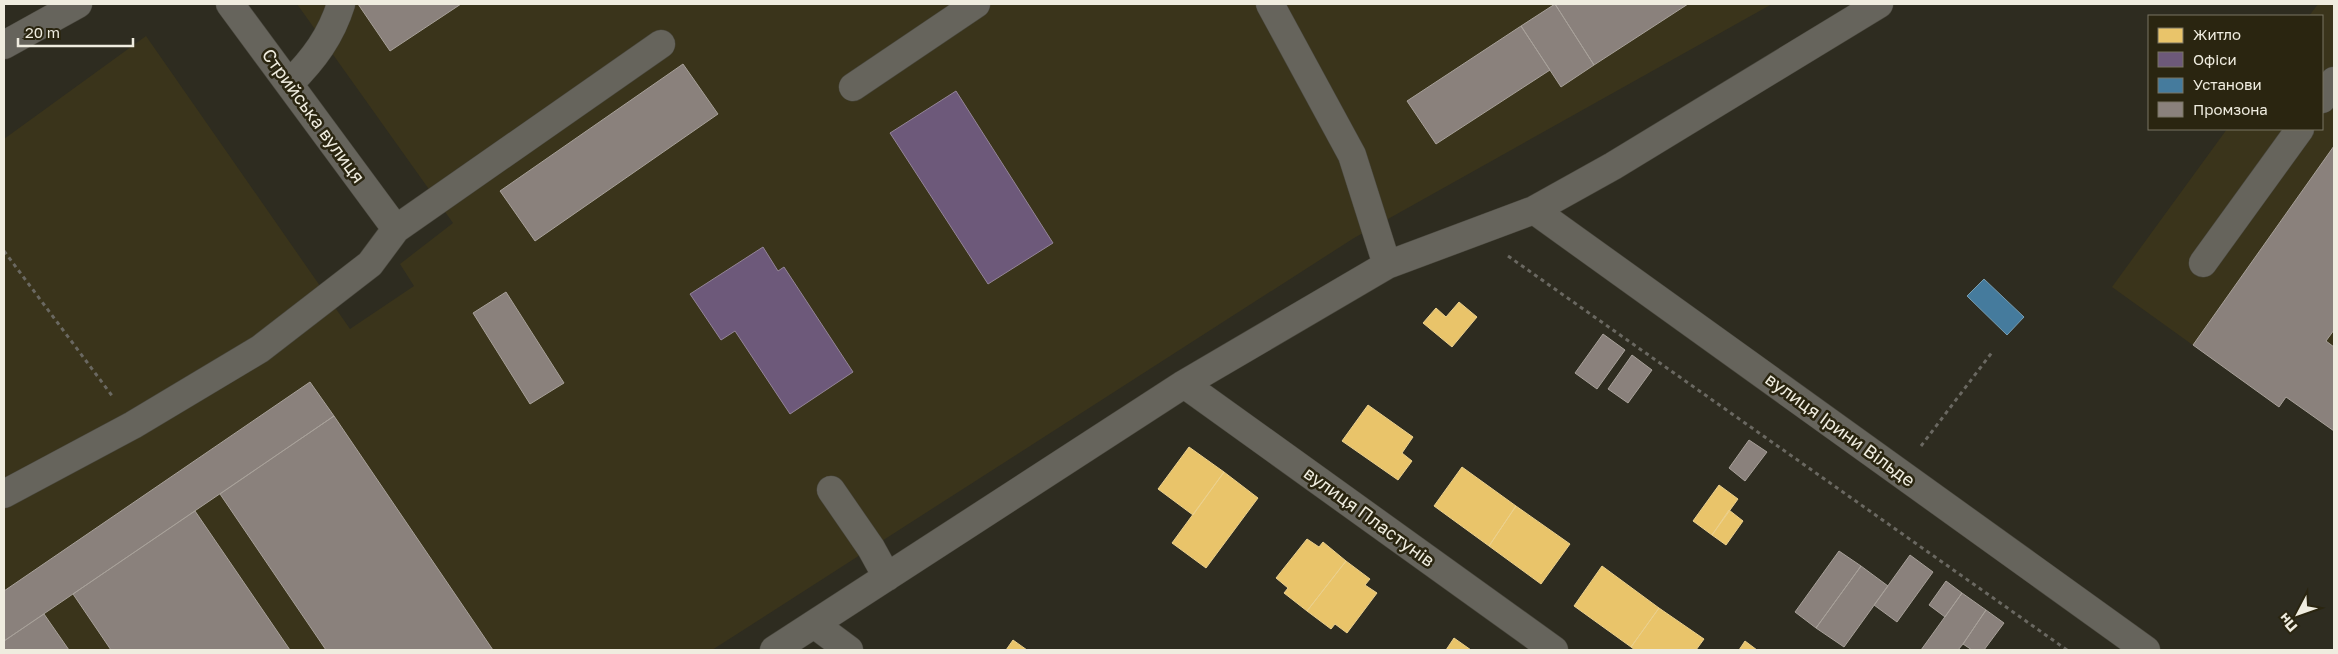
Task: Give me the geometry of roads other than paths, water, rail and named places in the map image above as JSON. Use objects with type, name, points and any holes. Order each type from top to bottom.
[{"type":"street","points":[[4,45],[78,4]]},
{"type":"street","name":"Стрийська вулиця","points":[[230,4],[396,229]]},
{"type":"street","points":[[290,83],[313,59],[325,43],[341,4]]},
{"type":"street","points":[[853,87],[976,4]]},
{"type":"street","points":[[774,650],[1184,384],[1387,265],[1534,210],[1614,166],[1879,4]]},
{"type":"street","points":[[1272,5],[1352,155],[1387,265]]},
{"type":"street","points":[[4,494],[133,425],[260,349],[370,264],[396,229],[661,44]]},
{"type":"street","points":[[2323,98],[2334,81]]},
{"type":"street","points":[[2203,263],[2299,130]]},
{"type":"street","name":"вулиця Ірини Вільде","points":[[1534,210],[2146,650]]},
{"type":"street","name":"вулиця Пластунів","points":[[1184,384],[1554,650]]},
{"type":"street","points":[[831,490],[871,548],[886,577]]},
{"type":"street","points":[[814,624],[849,650]]}]
